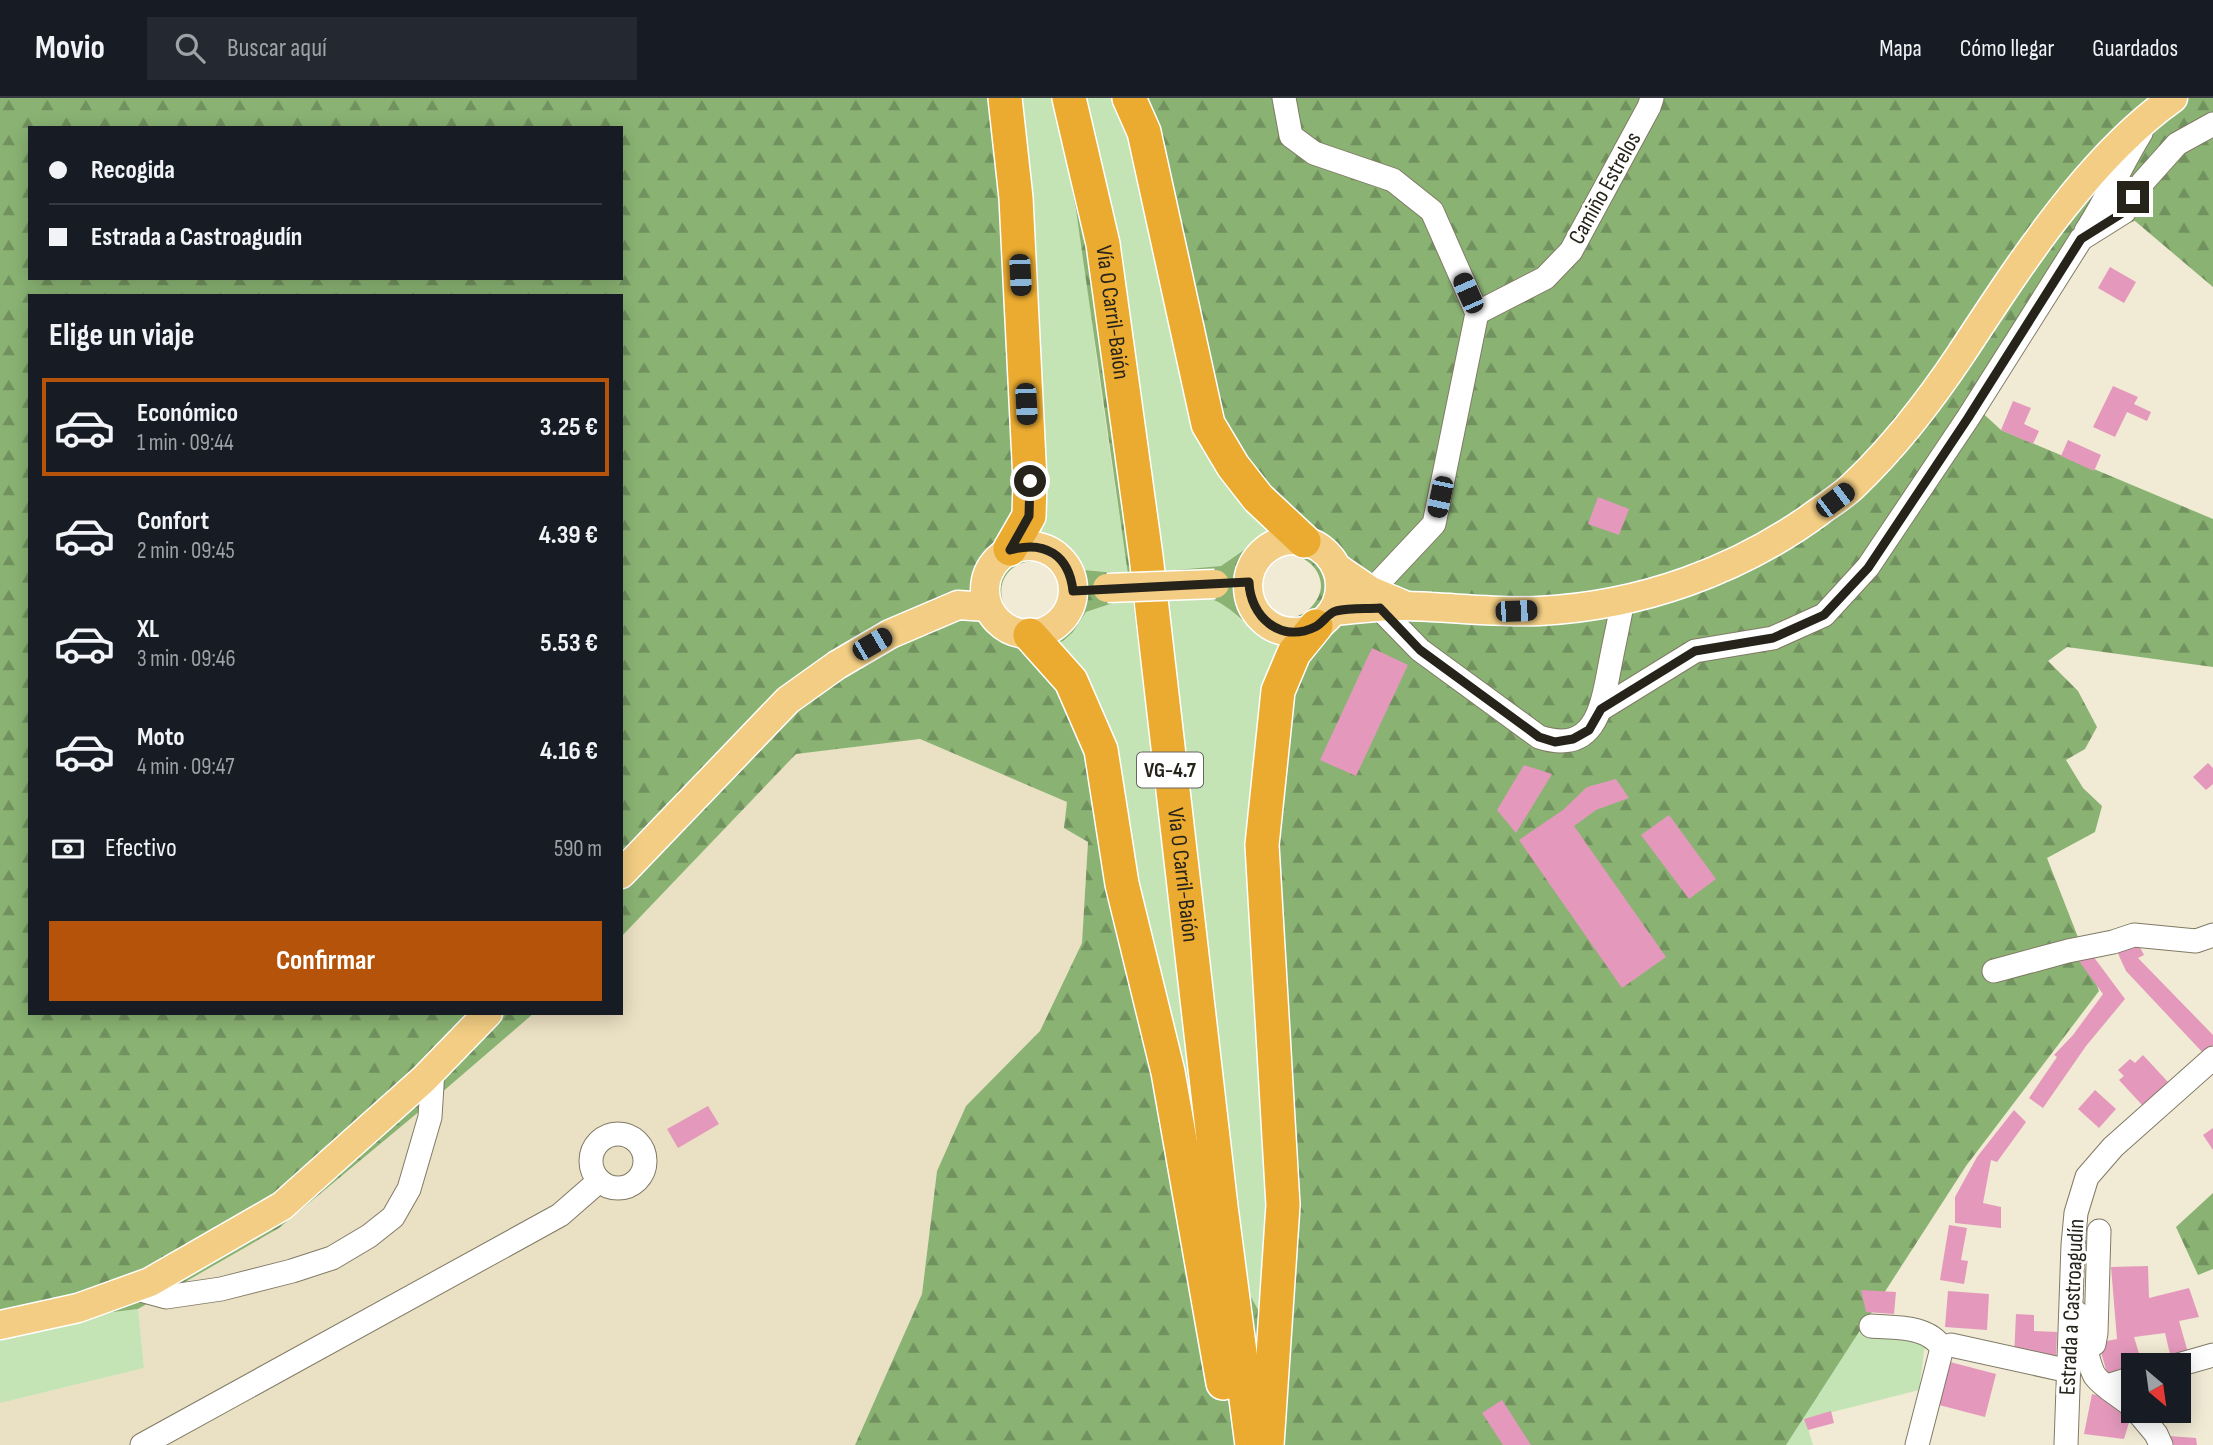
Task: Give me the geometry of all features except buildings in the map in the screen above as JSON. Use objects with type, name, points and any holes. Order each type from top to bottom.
[{"type":"highway","points":[[1005,98],[1016,198],[1030,481],[1029,516],[1010,550]]},
{"type":"highway","name":"Vía O Carril-Baión","points":[[1069,98],[1104,244],[1146,556],[1221,1207],[1252,1445]]},
{"type":"highway","points":[[1129,98],[1143,132],[1208,424],[1233,467],[1258,498],[1304,541]]},
{"type":"highway","points":[[1267,1445],[1283,1205],[1262,845],[1278,691],[1294,653],[1324,619]]},
{"type":"highway","points":[[1030,635],[1071,681],[1101,750],[1122,884],[1168,1072],[1234,1445]]},
{"type":"main road","points":[[1324,619],[1339,597],[1340,582],[1329,555],[1304,541],[1289,540],[1274,545],[1261,554],[1253,567],[1249,582],[1249,596],[1254,609],[1269,624],[1289,631],[1303,631],[1324,619],[1385,601],[1491,612],[1573,608],[1623,600],[1669,589],[1741,561],[1801,525],[1852,488],[1900,439],[1937,389],[2017,269],[2092,173],[2120,142],[2163,105]]},
{"type":"main road","points":[[1022,546],[1035,546],[1058,557],[1067,567],[1073,591],[1071,605],[1055,626],[1030,635],[1017,633],[994,619],[984,594],[985,580],[998,557],[1022,546]]},
{"type":"main road","points":[[1336,567],[1385,601]]},
{"type":"main road","points":[[1073,591],[1249,582]]},
{"type":"main road","points":[[623,872],[797,693],[837,665],[890,634],[958,605],[987,607]]},
{"type":"main road","points":[[0,1325],[78,1308],[150,1282],[282,1206],[433,1070],[486,1015]]},
{"type":"street","points":[[1284,98],[1291,136],[1314,153],[1393,180],[1432,211],[1477,313],[1434,524],[1385,601],[1420,650],[1539,737],[1555,742],[1573,739],[1589,730],[1601,709],[1623,600]]},
{"type":"street","name":"Camiño Estrelos","points":[[1477,313],[1545,278],[1571,251],[1652,98]]},
{"type":"street","points":[[1601,709],[1695,651],[1773,638],[1824,615],[1868,568],[1968,418],[2105,203],[2126,157],[2163,105]]},
{"type":"street","points":[[2081,239],[2124,212],[2143,182],[2177,144],[2213,124]]},
{"type":"street","points":[[1994,971],[2134,935],[2196,941],[2213,935]]},
{"type":"street","name":"Estrada a Castroagudín","points":[[2066,1445],[2076,1213],[2087,1177],[2113,1146],[2213,1058]]},
{"type":"street","points":[[133,1288],[166,1297],[222,1289],[332,1258],[369,1236],[393,1217],[409,1189],[430,1117],[433,1070]]},
{"type":"street","points":[[142,1445],[560,1215],[599,1181]]},
{"type":"street","points":[[2087,1347],[2094,1344],[2096,1333],[2099,1231]]},
{"type":"street","points":[[2071,1289],[2091,1369],[2096,1379],[2121,1398]]},
{"type":"street","points":[[1871,1325],[1924,1331],[1936,1339],[1942,1348],[1917,1445]]},
{"type":"street","points":[[1942,1348],[1951,1345],[2068,1371]]},
{"type":"street","points":[[2191,1361],[2213,1355]]},
{"type":"street","points":[[2107,1386],[2121,1382]]},
{"type":"street","points":[[2147,1423],[2161,1445]]},
{"type":"shaded area","points":[[920,739],[1067,802],[1088,841],[1082,943],[1040,1031],[966,1106],[937,1171],[922,1294],[855,1445],[0,1445],[0,1403],[144,1368],[138,1309],[279,1228],[532,1015],[623,1015],[623,935],[796,754]]},
{"type":"green space","points":[[0,98],[1017,98],[1039,531],[1043,538],[1055,543],[1083,570],[1128,574],[1076,210],[1052,98],[1085,98],[1163,571],[1221,566],[1270,532],[1251,508],[1151,213],[1117,98],[2213,98],[2213,287],[2135,221],[2081,239],[1975,406],[2001,430],[2213,519],[2213,667],[2067,647],[2048,661],[2078,691],[2097,727],[2085,749],[2066,760],[2083,788],[2102,806],[2095,832],[2047,858],[2099,991],[1966,1166],[1786,1445],[855,1445],[922,1294],[937,1171],[966,1106],[1040,1031],[1082,943],[1088,842],[1064,828],[1067,802],[920,739],[796,754],[623,935],[623,294],[28,294],[28,1015],[532,1015],[279,1228],[138,1309],[0,1326]],"holes":[[[1290,554],[1299,556],[1313,566],[1320,580],[1318,597],[1313,605],[1299,616],[1285,616],[1273,610],[1264,599],[1259,585],[1261,572],[1271,561]],[[1032,561],[1046,566],[1057,575],[1061,581],[1063,595],[1053,614],[1045,620],[1027,623],[1016,619],[1007,610],[1002,599],[1002,587],[1006,575],[1016,566]],[[1208,598],[1220,603],[1265,636],[1290,639],[1265,1033],[1277,1212],[1263,1318],[1244,1285],[1167,601]],[[1116,602],[1133,602],[1211,1235],[1071,675],[1049,645],[1063,641],[1073,632],[1086,612]]]},
{"type":"green space","points":[[1017,98],[1052,98],[1060,130],[1079,229],[1129,574],[1082,570],[1055,543],[1043,538],[1039,531]]},
{"type":"green space","points":[[1085,98],[1117,98],[1271,532],[1221,566],[1162,571]]},
{"type":"green space","points":[[1208,598],[1223,603],[1253,631],[1264,636],[1291,639],[1276,1123],[1264,1319],[1244,1286],[1167,601]]},
{"type":"green space","points":[[1116,602],[1133,602],[1211,1235],[1048,645],[1086,612]]},
{"type":"green space","points":[[2213,1193],[2213,1269],[2198,1275],[2176,1227]]},
{"type":"green space","points":[[138,1309],[144,1368],[0,1403],[0,1326]]},
{"type":"green space","points":[[1853,1326],[1925,1344],[1919,1390],[1805,1419],[1813,1445],[1751,1445]]},
{"type":"route","points":[[1030,481],[1029,516],[1010,550],[1022,546],[1048,550],[1067,567],[1073,591],[1249,582],[1249,596],[1254,609],[1263,620],[1289,631],[1303,631],[1316,626],[1332,611],[1380,608],[1420,650],[1539,737],[1555,742],[1573,739],[1589,730],[1601,709],[1695,651],[1773,638],[1824,615],[1868,568],[1968,418],[2081,239],[2124,212],[2133,197]]}]
